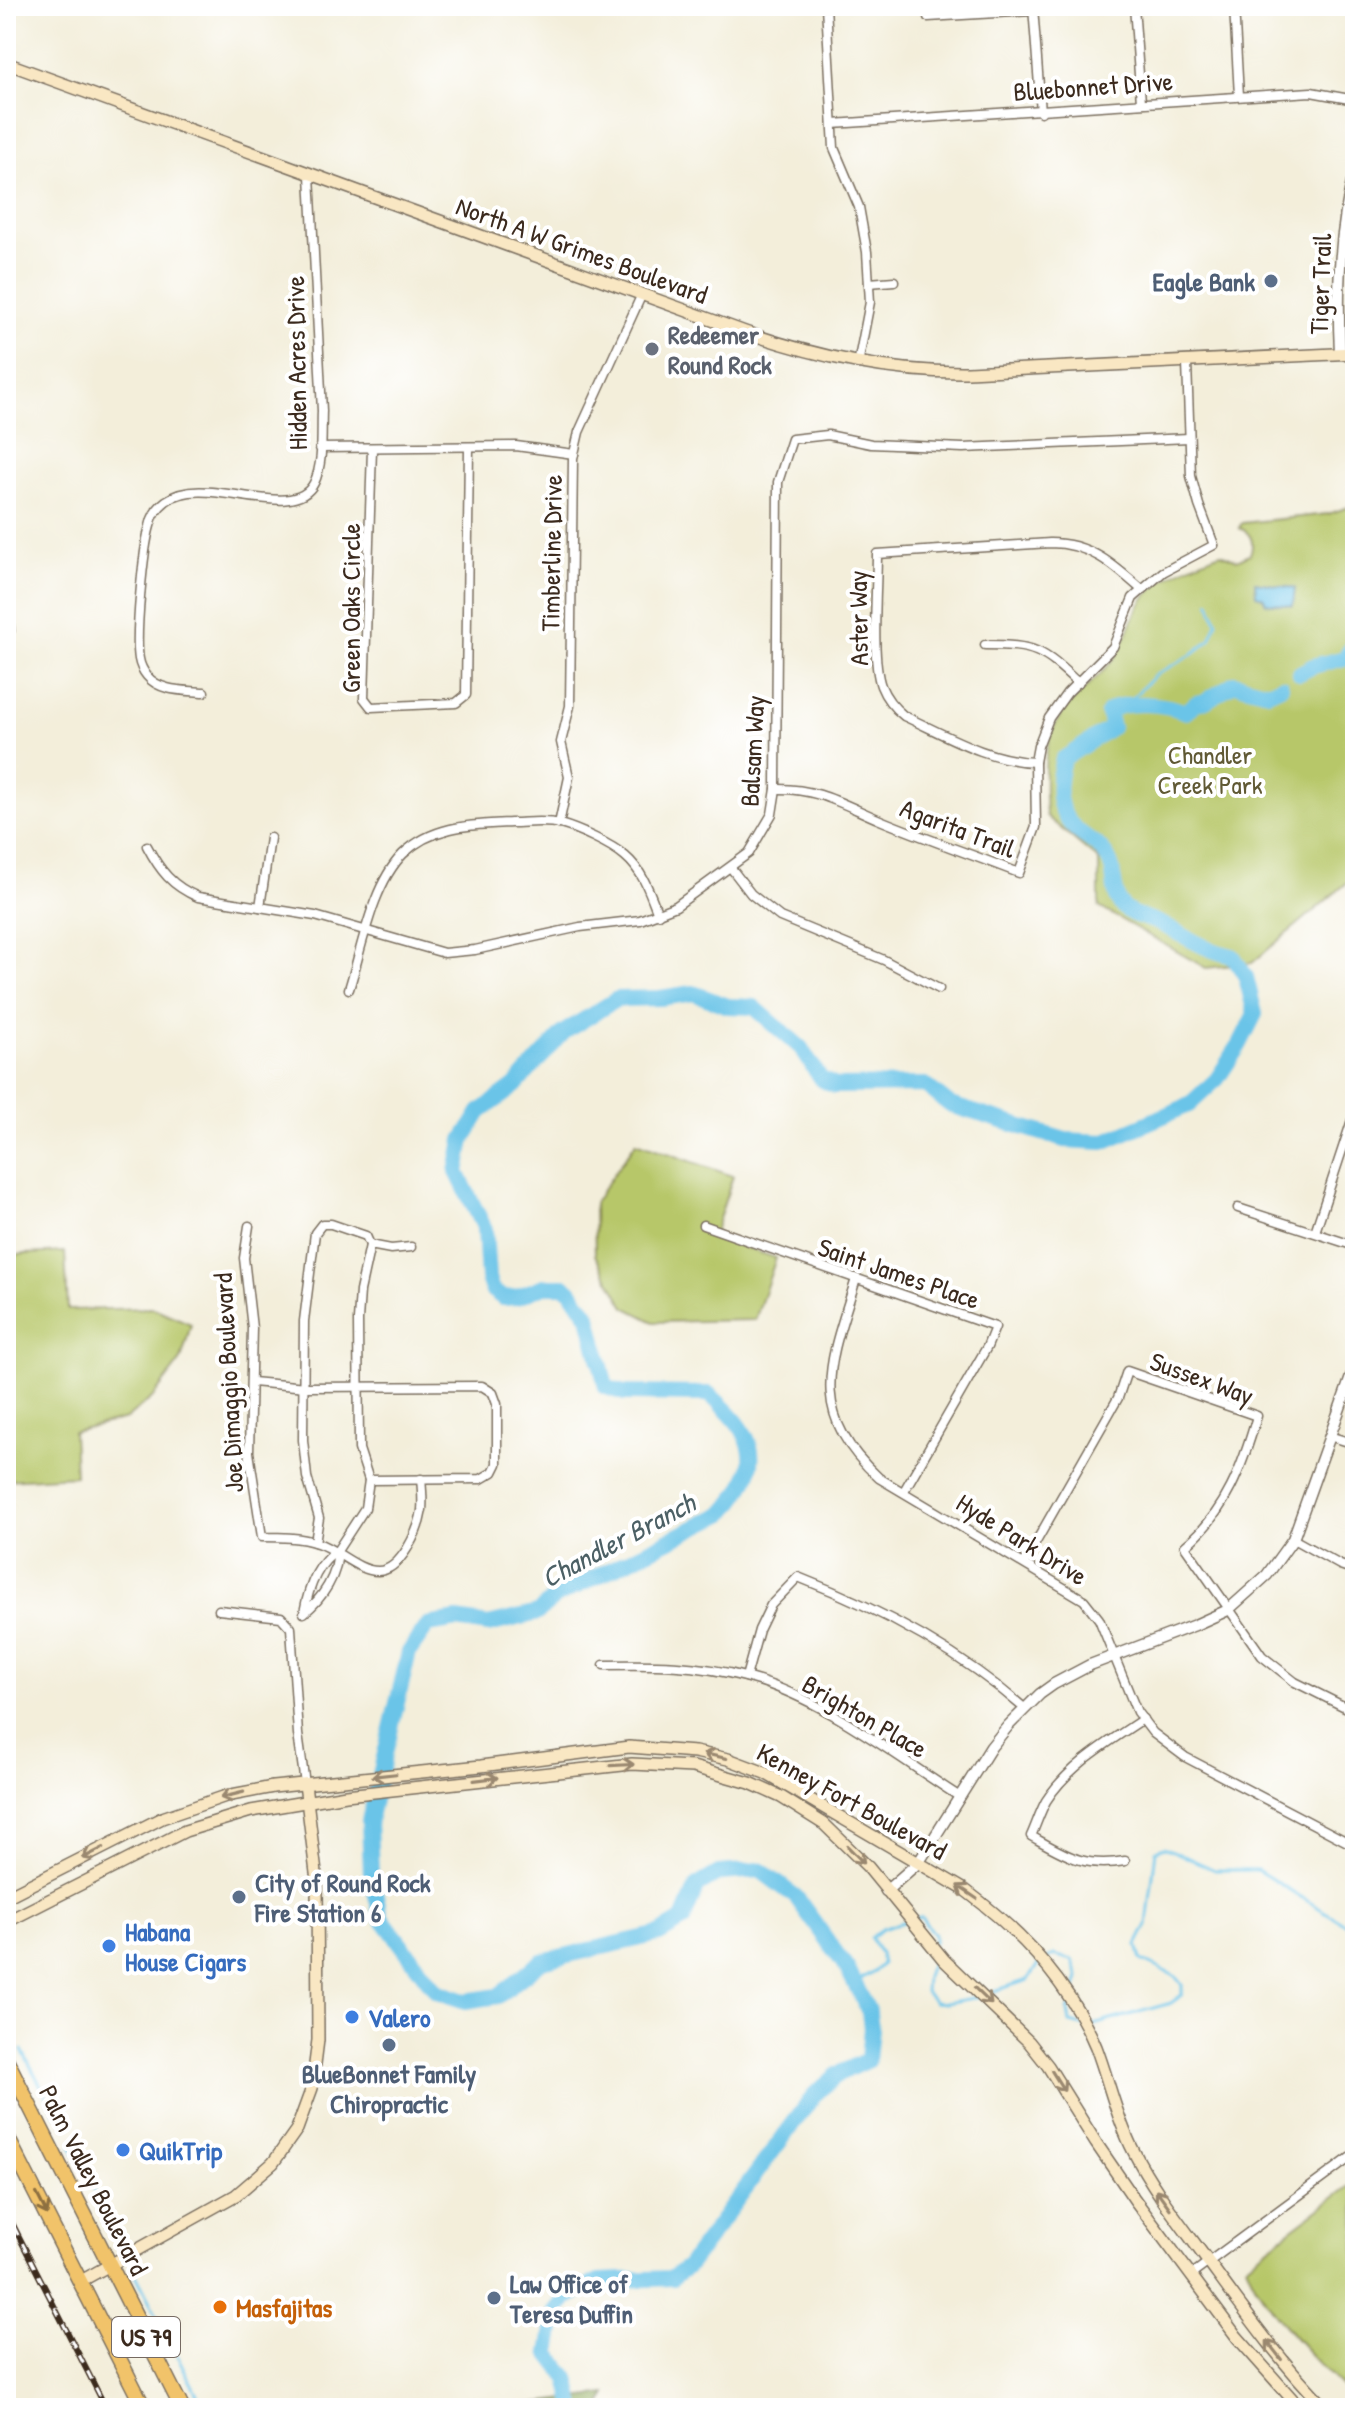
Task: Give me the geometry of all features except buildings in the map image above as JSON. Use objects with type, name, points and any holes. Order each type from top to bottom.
[{"type":"highway","name":"Palm Valley Boulevard","points":[[6,2059],[182,2408]]},
{"type":"highway","name":"US 79","points":[[6,2135],[144,2408]]},
{"type":"main road","name":"North A W Grimes Boulevard","points":[[6,63],[794,349],[858,364],[933,373],[1355,353]]},
{"type":"main road","name":"Kenney Fort Boulevard","points":[[6,1897],[179,1811],[244,1792],[629,1747],[695,1752],[728,1759],[765,1773],[919,1862],[988,1907],[1026,1943],[1064,1989],[1098,2054],[1132,2148],[1155,2188],[1281,2359],[1326,2408]]},
{"type":"main road","name":"Kenney Fort Boulevard","points":[[6,1922],[185,1831],[227,1816],[346,1795],[611,1765],[675,1765],[712,1770],[781,1797],[824,1824],[868,1867],[944,1960],[1009,2021],[1048,2066],[1096,2143],[1191,2275],[1237,2337],[1300,2408]]},
{"type":"main road","points":[[81,2281],[208,2212],[251,2184],[282,2152],[302,2116],[314,2077],[318,2040],[317,1881],[305,1784]]},
{"type":"street","points":[[826,6],[834,148],[859,207],[869,283],[870,302],[858,364]]},
{"type":"street","points":[[927,6],[928,17],[1033,8],[1041,112]]},
{"type":"street","points":[[1134,6],[1141,102]]},
{"type":"street","points":[[1234,6],[1239,96]]},
{"type":"street","name":"Bluebonnet Drive","points":[[833,124],[1311,92],[1355,100]]},
{"type":"street","name":"Tiger Trail","points":[[1340,353],[1339,259],[1345,212],[1355,170]]},
{"type":"street","name":"Hidden Acres Drive","points":[[204,692],[162,686],[150,679],[140,664],[138,643],[149,527],[167,500],[193,490],[289,501],[298,499],[314,485],[322,411],[310,175]]},
{"type":"street","points":[[869,283],[894,281]]},
{"type":"street","name":"Timberline Drive","points":[[559,824],[569,777],[561,742],[570,706],[574,454],[579,432],[642,294]]},
{"type":"street","name":"Agarita Trail","points":[[776,789],[823,793],[880,820],[1019,873],[1036,827],[1035,762],[1049,718],[1067,693],[1113,647],[1130,603],[1142,590],[1163,572],[1214,545],[1191,476],[1187,363]]},
{"type":"street","name":"Balsam Way","points":[[147,846],[159,869],[186,892],[209,900],[315,916],[428,950],[459,953],[580,927],[640,920],[658,914],[676,906],[749,853],[772,814],[776,789],[778,482],[792,439],[828,435],[871,444],[963,448],[1189,438]]},
{"type":"street","name":"Green Oaks Circle","points":[[372,449],[364,698],[371,707],[456,703],[466,695],[469,447]]},
{"type":"street","points":[[320,448],[535,447],[574,454]]},
{"type":"street","name":"Aster Way","points":[[1035,762],[989,755],[904,716],[894,708],[878,675],[877,554],[1050,543],[1073,545],[1101,556],[1142,590]]},
{"type":"street","points":[[6,567],[10,631],[6,631]]},
{"type":"street","points":[[985,645],[1016,645],[1039,650],[1078,683]]},
{"type":"street","points":[[349,989],[379,890],[388,872],[404,853],[424,838],[444,830],[540,822],[559,824],[626,856],[640,872],[658,914]]},
{"type":"street","points":[[260,907],[270,838]]},
{"type":"street","points":[[731,868],[751,894],[780,917],[884,960],[939,989]]},
{"type":"street","points":[[1315,1232],[1355,1111]]},
{"type":"street","points":[[1238,1208],[1355,1246]]},
{"type":"street","points":[[304,1613],[307,1597],[325,1558],[337,1551],[365,1508],[369,1480],[359,1449],[358,1320],[360,1291],[370,1245],[366,1236],[322,1224],[315,1233],[304,1321],[306,1387],[303,1440],[307,1477],[319,1518],[315,1542],[337,1551],[367,1570],[382,1571],[397,1563],[418,1526],[423,1507],[421,1479]]},
{"type":"street","name":"Saint James Place","points":[[703,1225],[995,1327],[987,1347],[904,1491]]},
{"type":"street","name":"Joe Dimaggio Boulevard","points":[[249,1226],[244,1258],[252,1328],[249,1452],[262,1537],[315,1542]]},
{"type":"street","points":[[370,1245],[391,1249],[411,1247]]},
{"type":"street","name":"Hyde Park Drive","points":[[856,1279],[829,1374],[837,1423],[858,1458],[879,1478],[1084,1600],[1099,1619],[1124,1683],[1153,1733],[1185,1757],[1355,1846]]},
{"type":"street","points":[[889,1894],[919,1862],[991,1747],[1024,1708],[1062,1679],[1228,1610],[1267,1575],[1293,1539],[1355,1366]]},
{"type":"street","name":"Sussex Way","points":[[1024,1563],[1118,1398],[1127,1371],[1257,1416],[1230,1492],[1219,1513],[1185,1546],[1228,1610]]},
{"type":"street","points":[[252,1382],[359,1388],[482,1386],[493,1393],[497,1404],[497,1464],[493,1472],[481,1479],[369,1480]]},
{"type":"street","points":[[1329,1436],[1355,1444]]},
{"type":"street","points":[[1293,1539],[1355,1570]]},
{"type":"street","points":[[291,1628],[317,1603],[338,1564],[337,1551]]},
{"type":"street","points":[[322,1564],[334,1571]]},
{"type":"street","points":[[746,1677],[759,1630],[771,1605],[798,1577],[860,1601],[918,1634],[988,1677],[1024,1708]]},
{"type":"street","points":[[307,1597],[317,1603]]},
{"type":"street","points":[[219,1610],[281,1617],[291,1628],[298,1734],[305,1784]]},
{"type":"street","points":[[1228,1610],[1262,1656],[1295,1682],[1355,1712]]},
{"type":"street","name":"Brighton Place","points":[[604,1665],[667,1664],[746,1677],[819,1706],[960,1797]]},
{"type":"street","points":[[1125,1861],[1100,1865],[1067,1856],[1031,1836],[1046,1801],[1069,1774],[1103,1745],[1143,1719]]},
{"type":"street","points":[[1191,2275],[1355,2154]]},
{"type":"green space","name":"Chandler Creek Park","points":[[1355,505],[1355,876],[1252,963],[1206,968],[1099,907],[1099,860],[1046,816],[1048,743],[1069,705],[1116,656],[1143,600],[1160,583],[1221,553],[1237,560],[1250,554],[1252,542],[1249,535],[1239,528],[1242,523],[1328,514]]},
{"type":"green space","points":[[636,1142],[733,1176],[713,1237],[776,1258],[755,1320],[654,1322],[625,1307],[595,1255],[594,1203]]},
{"type":"green space","points":[[65,1252],[68,1310],[154,1308],[191,1324],[181,1360],[153,1397],[126,1419],[73,1432],[75,1476],[6,1480],[6,1255]]},
{"type":"green space","points":[[1355,2182],[1355,2400],[1278,2318],[1246,2264]]},
{"type":"green space","points":[[607,2394],[600,2408],[522,2408],[520,2405]]},
{"type":"water","points":[[1255,582],[1295,588],[1293,606],[1266,603],[1263,597],[1256,595]]},
{"type":"waterway","points":[[1125,705],[1154,676],[1210,640],[1217,622],[1210,602]]},
{"type":"waterway","name":"Chandler Branch","points":[[1300,673],[1313,666],[1345,658],[1355,642]]},
{"type":"waterway","name":"Chandler Branch","points":[[575,2408],[568,2378],[549,2353],[556,2311],[567,2298],[599,2281],[672,2278],[688,2266],[815,2094],[838,2074],[868,2060],[871,2028],[869,2012],[847,1968],[796,1897],[760,1870],[719,1873],[697,1886],[683,1920],[659,1934],[542,1961],[498,1996],[465,2001],[436,1991],[381,1917],[371,1874],[369,1821],[409,1652],[428,1625],[457,1620],[488,1625],[538,1613],[555,1597],[724,1513],[747,1479],[751,1464],[751,1450],[746,1436],[709,1394],[624,1393],[606,1387],[589,1316],[570,1290],[564,1286],[544,1286],[517,1297],[503,1298],[492,1290],[488,1278],[485,1229],[457,1172],[463,1140],[480,1112],[515,1086],[564,1032],[617,999],[693,993],[728,1006],[754,1007],[801,1048],[821,1079],[835,1086],[925,1085],[950,1105],[1065,1140],[1103,1142],[1189,1105],[1217,1079],[1255,1014],[1246,977],[1233,956],[1205,947],[1123,907],[1117,897],[1113,870],[1106,855],[1070,824],[1061,807],[1059,789],[1063,759],[1112,727],[1108,712],[1115,708],[1146,704],[1186,712],[1196,703],[1206,701],[1234,683],[1268,692],[1281,686]]},
{"type":"waterway","points":[[1090,2026],[1171,2003],[1182,1995],[1182,1985],[1175,1976],[1141,1960],[1137,1945],[1147,1925],[1156,1850],[1164,1847],[1215,1870],[1257,1870],[1355,1930]]},
{"type":"waterway","points":[[915,1918],[921,1917],[934,1935],[934,1943]]},
{"type":"waterway","points":[[856,1984],[882,1964],[871,1938],[882,1929],[908,1920]]},
{"type":"waterway","points":[[934,1954],[926,1976],[925,1992],[934,2002],[978,1997]]},
{"type":"waterway","points":[[1045,1961],[1054,1955],[1072,1960],[1079,1978],[1073,1997]]},
{"type":"waterway","points":[[985,1994],[1028,1980],[1038,1964]]},
{"type":"waterway","points":[[1071,2004],[1068,2011],[1070,2023],[1082,2026]]},
{"type":"waterway","points":[[6,2017],[9,2023]]},
{"type":"waterway","points":[[22,2050],[57,2116]]},
{"type":"waterway","points":[[71,2146],[118,2237]]},
{"type":"waterway","points":[[136,2275],[204,2408]]},
{"type":"railway","points":[[6,2211],[106,2408]]},
{"type":"place","name":"Eagle Bank","points":[[1271,281]]},
{"type":"place","name":"Redeemer Round Rock","points":[[652,349]]},
{"type":"place","name":"City of Round Rock Fire Station 6","points":[[239,1897]]},
{"type":"place","name":"Habana House Cigars","points":[[109,1946]]},
{"type":"place","name":"Valero","points":[[352,2017]]},
{"type":"place","name":"BlueBonnet Family Chiropractic","points":[[389,2045]]},
{"type":"place","name":"QuikTrip","points":[[123,2150]]},
{"type":"place","name":"Law Office of Teresa Duffin","points":[[494,2298]]},
{"type":"place","name":"Masfajitas","points":[[220,2307]]}]
